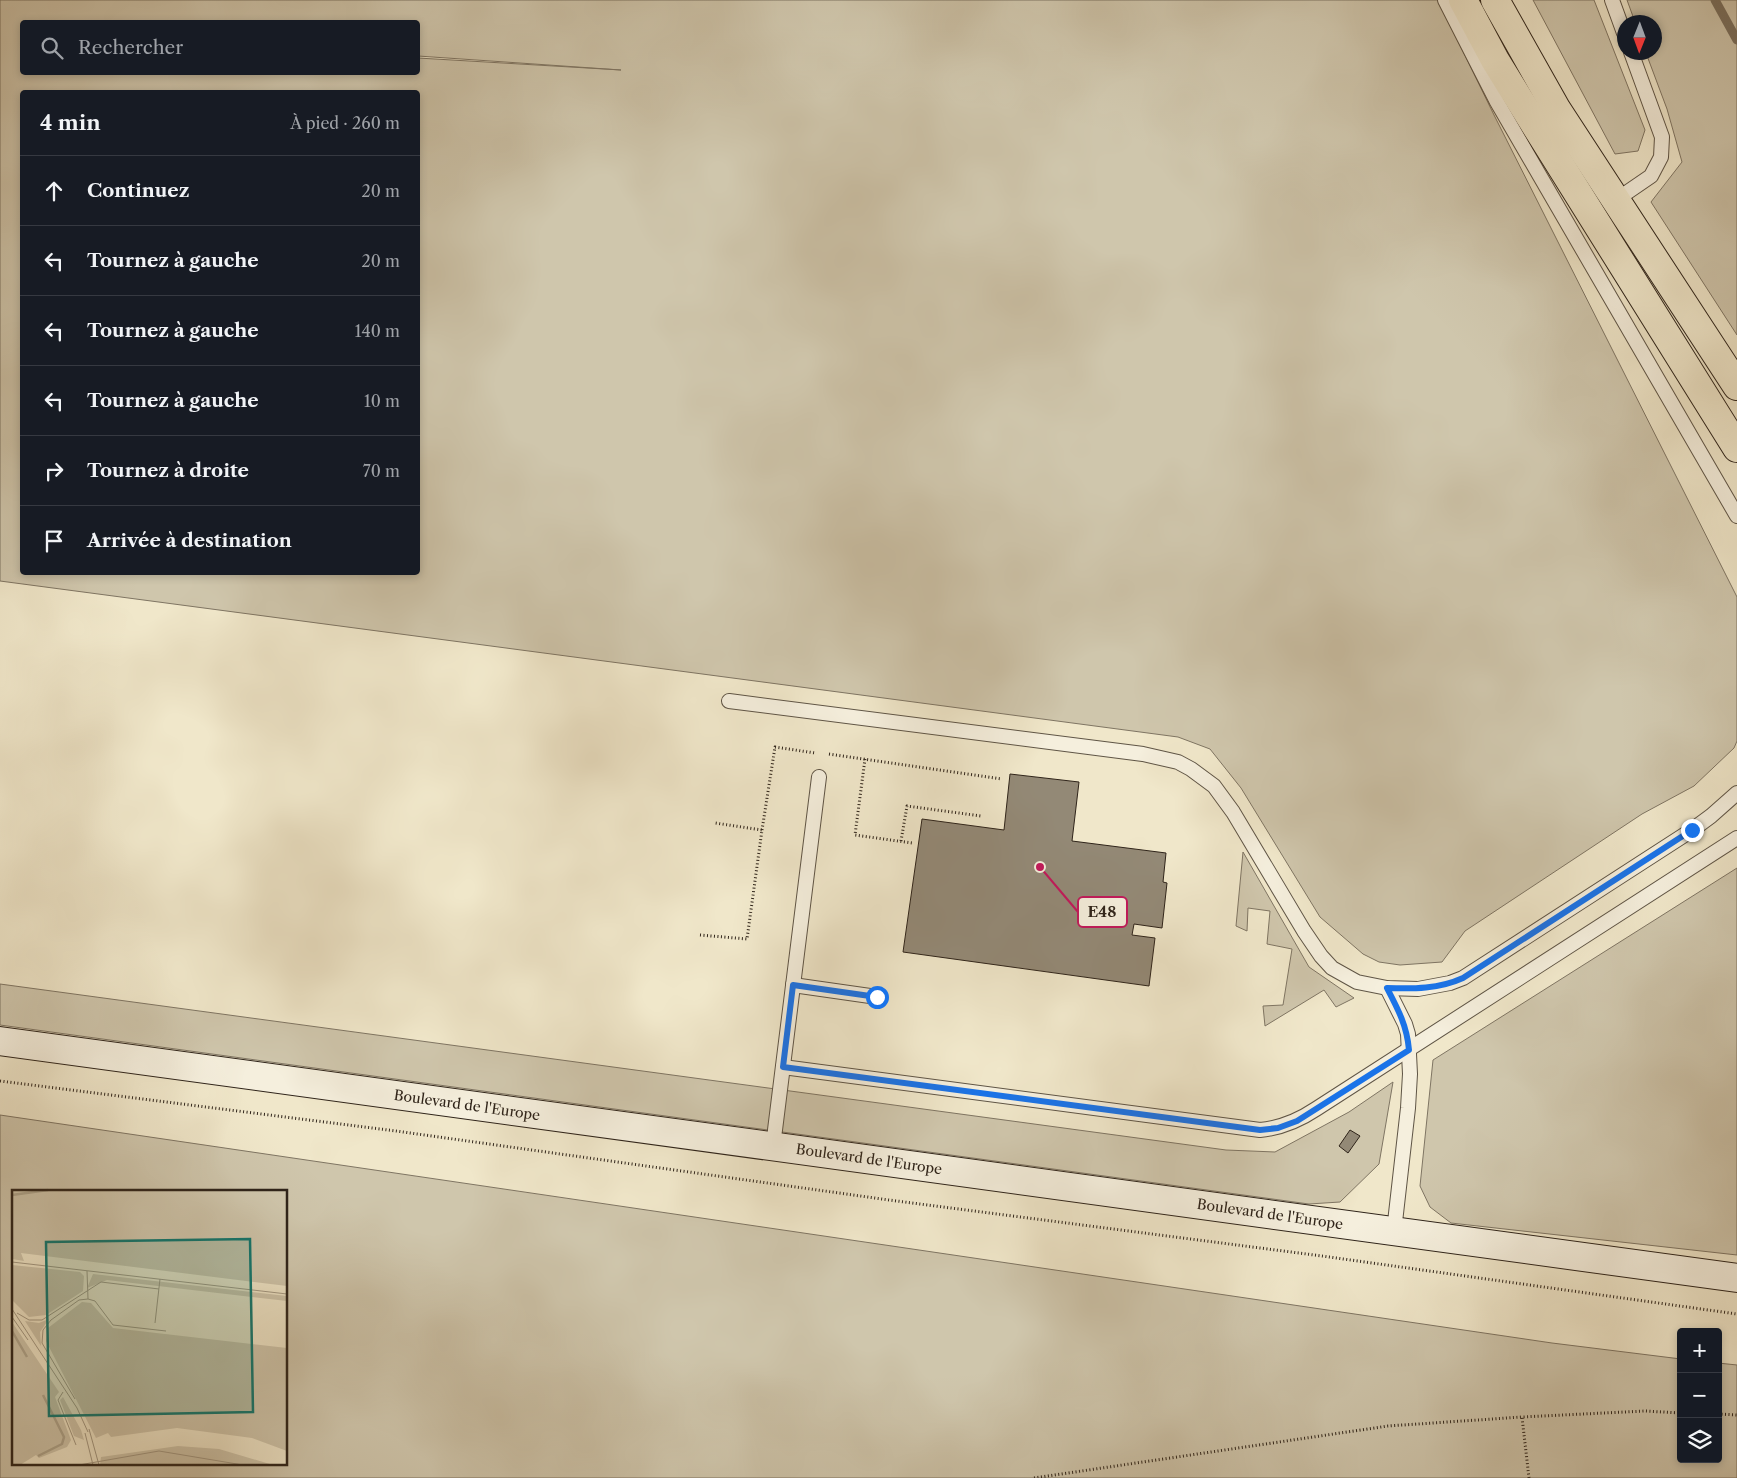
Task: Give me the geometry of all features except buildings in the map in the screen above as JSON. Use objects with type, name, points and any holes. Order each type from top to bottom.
[{"type":"highway","points":[[1464,0],[1495,60],[1737,448]]},
{"type":"highway","points":[[1495,0],[1557,110],[1737,386]]},
{"type":"main road","name":"Boulevard de l'Europe","points":[[0,1041],[1737,1278]]},
{"type":"lane","points":[[1445,0],[1450,14],[1497,102],[1737,516]]},
{"type":"lane","points":[[1612,0],[1617,15]]},
{"type":"lane","points":[[1616,200],[1651,176],[1661,157],[1662,137],[1635,60]]},
{"type":"lane","points":[[729,701],[1143,754],[1178,762],[1204,777],[1224,799],[1304,931],[1321,956],[1332,968],[1357,982],[1387,988],[1418,989],[1450,984],[1463,978],[1692,830],[1737,794]]},
{"type":"lane","points":[[773,1146],[818,777]]},
{"type":"lane","points":[[783,1067],[1260,1130],[1278,1128],[1297,1121],[1737,838]]},
{"type":"lane","points":[[793,985],[877,997]]},
{"type":"lane","points":[[1387,988],[1408,1034],[1410,1074],[1409,1099],[1394,1231]]},
{"type":"path","points":[[700,936],[747,939],[775,747],[1002,778]]},
{"type":"path","points":[[865,760],[855,835],[912,843]]},
{"type":"path","points":[[902,842],[907,806],[981,816]]},
{"type":"path","points":[[715,822],[762,830]]},
{"type":"path","points":[[0,1081],[386,1130],[889,1200],[1312,1254],[1737,1314]]},
{"type":"path","points":[[1034,1478],[1388,1426],[1644,1411],[1677,1412]]},
{"type":"path","points":[[1722,1414],[1737,1415]]},
{"type":"path","points":[[1522,1417],[1529,1478]]},
{"type":"shaded area","points":[[0,0],[1438,0],[1737,597],[1737,741],[1734,748],[1694,786],[1642,814],[1465,931],[1442,962],[1400,965],[1379,962],[1363,954],[1320,917],[1241,788],[1210,749],[1178,737],[0,581]]},
{"type":"shaded area","points":[[1533,0],[1594,0],[1645,130],[1638,151],[1615,154]]},
{"type":"shaded area","points":[[1627,0],[1737,0],[1737,335],[1651,202],[1682,162],[1667,109],[1649,60],[1662,60],[1662,15],[1632,15]]},
{"type":"shaded area","points":[[1243,852],[1309,967],[1354,998],[1336,1007],[1324,990],[1265,1026],[1263,1006],[1283,1005],[1292,949],[1267,944],[1270,911],[1248,908],[1247,931],[1236,926]]},
{"type":"shaded area","points":[[1737,868],[1737,1255],[1451,1223],[1430,1207],[1420,1186],[1433,1060]]},
{"type":"shaded area","points":[[0,984],[1226,1150],[1275,1152],[1349,1112],[1393,1082],[1379,1164],[1340,1202],[1309,1204],[0,1025]]},
{"type":"shaded area","points":[[0,1115],[1552,1343],[1677,1359],[1677,1463],[1722,1463],[1722,1363],[1737,1365],[1737,1478],[0,1478]]},
{"type":"waterway","points":[[1715,0],[1737,40]]},
{"type":"place","name":"E48","points":[[1040,867]]},
{"type":"route","points":[[877,997],[793,985],[783,1067],[1260,1130],[1278,1128],[1297,1121],[1316,1110],[1409,1050],[1405,1024],[1387,988],[1418,989],[1450,984],[1463,978],[1692,830]]}]
